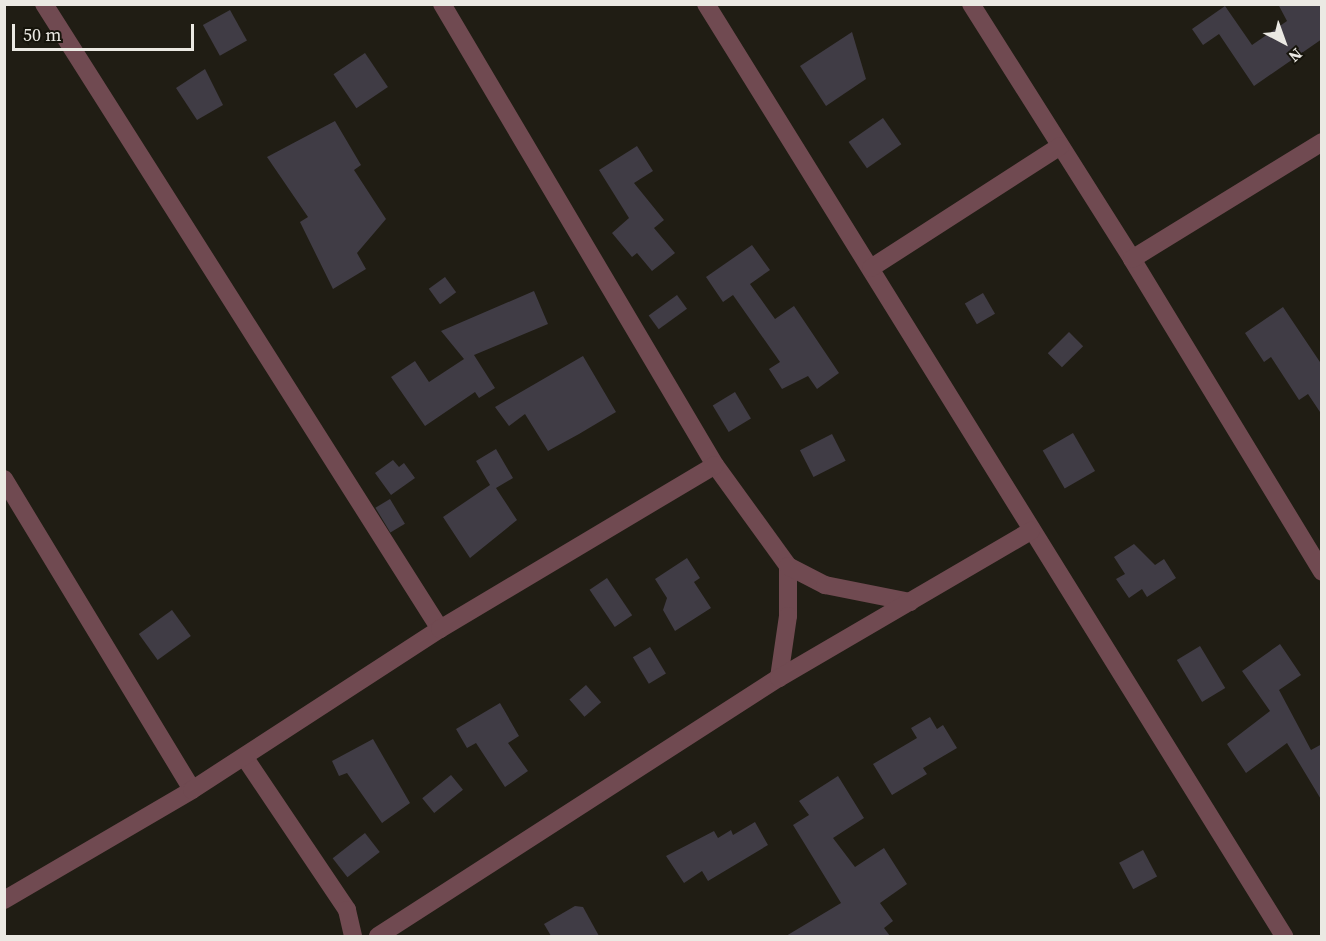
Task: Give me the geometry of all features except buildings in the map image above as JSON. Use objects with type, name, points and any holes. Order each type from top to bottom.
[{"type":"street","points":[[45,4],[440,629]]},
{"type":"street","points":[[442,4],[715,465],[788,566],[825,585],[910,602]]},
{"type":"street","points":[[706,4],[1284,936]]},
{"type":"street","points":[[971,4],[1318,560]]},
{"type":"street","points":[[1132,259],[1322,142]]},
{"type":"street","points":[[871,268],[1060,146]]},
{"type":"street","points":[[4,900],[245,758],[440,629],[715,465]]},
{"type":"street","points":[[4,479],[192,790]]},
{"type":"street","points":[[378,936],[779,678],[1031,531]]},
{"type":"street","points":[[779,678],[788,616],[788,566]]},
{"type":"street","points":[[245,758],[347,910],[353,936]]}]
